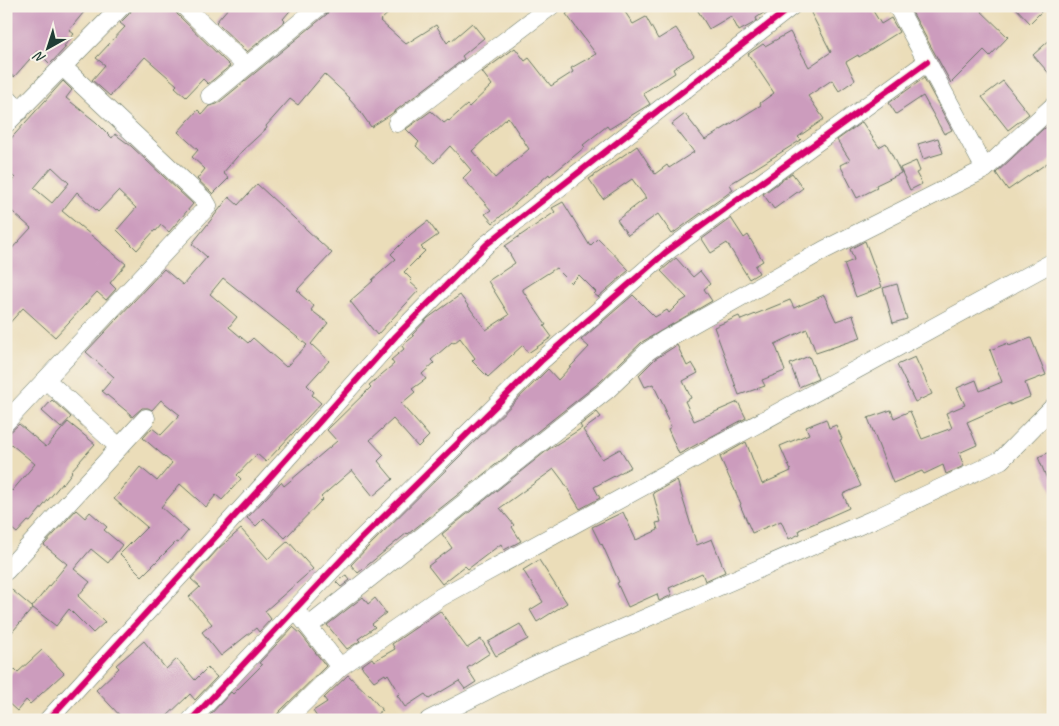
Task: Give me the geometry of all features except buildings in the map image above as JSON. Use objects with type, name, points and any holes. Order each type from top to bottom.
[{"type":"street","points":[[6,124],[122,6]]},
{"type":"street","points":[[184,6],[246,66]]},
{"type":"street","points":[[210,96],[320,6]]},
{"type":"street","points":[[397,123],[551,6]]},
{"type":"street","points":[[48,720],[264,484],[396,336],[487,244],[792,6]]},
{"type":"street","points":[[897,6],[985,169]]},
{"type":"street","points":[[191,720],[359,541],[541,361],[659,258],[927,62]]},
{"type":"street","points":[[6,422],[208,206],[205,201],[63,67]]},
{"type":"street","points":[[6,98],[20,111]]},
{"type":"street","points":[[308,626],[607,390],[648,351],[824,250],[985,169],[1053,106]]},
{"type":"street","points":[[286,720],[340,667],[441,597],[1053,262]]},
{"type":"street","points":[[46,380],[119,447]]},
{"type":"street","points":[[429,720],[533,667],[865,523],[1001,460],[1053,407]]},
{"type":"street","points":[[6,571],[146,418]]},
{"type":"street","points":[[295,609],[340,667]]},
{"type":"cycle path","points":[[48,720],[264,484],[396,336],[487,244],[792,6]]},
{"type":"cycle path","points":[[191,720],[359,541],[541,361],[666,252],[927,62]]}]
